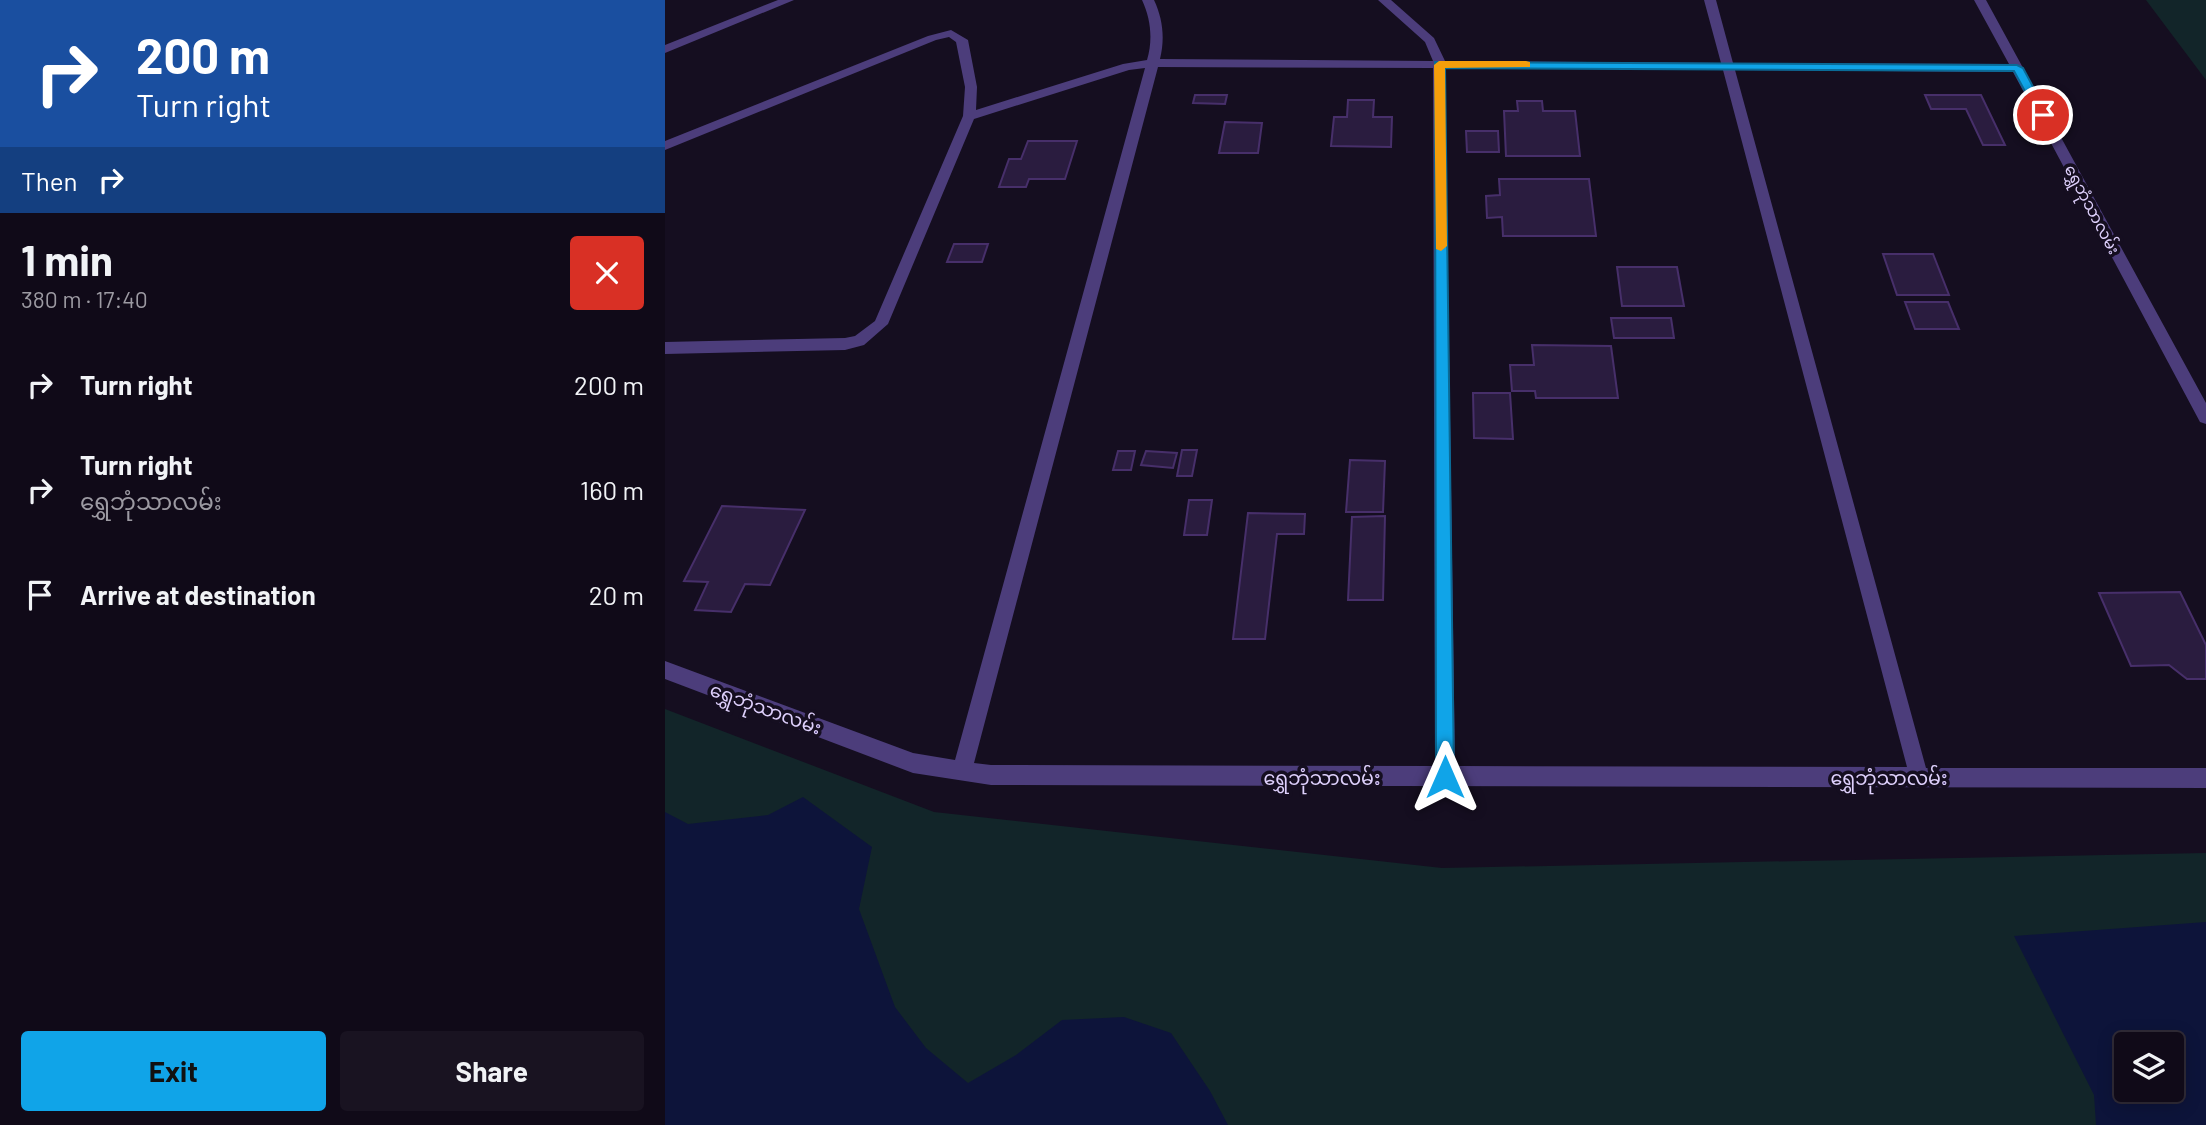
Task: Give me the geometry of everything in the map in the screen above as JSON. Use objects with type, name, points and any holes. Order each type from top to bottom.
[{"type":"street","points":[[666,51],[787,0]]},
{"type":"street","points":[[962,771],[1157,47],[1156,15],[1148,0]]},
{"type":"street","points":[[1384,0],[1430,40],[1439,65],[1445,777]]},
{"type":"street","points":[[1710,0],[1919,777]]},
{"type":"street","name":"ရွှေဘုံသာလမ်း","points":[[1980,0],[2206,418]]},
{"type":"street","points":[[665,146],[932,38],[951,33],[963,40],[971,86],[969,116],[881,324],[859,341],[845,344],[665,348]]},
{"type":"street","points":[[969,116],[1127,67],[1153,63],[2017,68]]},
{"type":"street","name":"ရွှေဘုံသာလမ်း","points":[[665,670],[913,763],[962,771],[1031,776],[2206,778]]},
{"type":"green space","points":[[2146,0],[2206,0],[2206,80]]},
{"type":"green space","points":[[665,709],[934,812],[1442,868],[2206,853],[2206,1125],[665,1125]]},
{"type":"shaded area","points":[[803,797],[872,847],[859,909],[895,1007],[926,1048],[968,1083],[1016,1055],[1062,1020],[1124,1017],[1171,1033],[1210,1091],[1228,1125],[665,1125],[665,812],[688,824],[768,815]]},
{"type":"shaded area","points":[[2206,922],[2206,1125],[2096,1125],[2094,1095],[2014,936]]},
{"type":"building","points":[[1195,95],[1227,95],[1225,104],[1193,103]]},
{"type":"building","points":[[1925,95],[1981,95],[2005,145],[1983,145],[1966,109],[1931,109]]},
{"type":"building","points":[[1348,100],[1374,100],[1373,117],[1392,117],[1391,147],[1331,146],[1334,117],[1347,117]]},
{"type":"building","points":[[1517,101],[1542,101],[1543,111],[1575,111],[1580,156],[1506,156],[1504,111],[1518,111]]},
{"type":"building","points":[[1225,122],[1262,123],[1258,153],[1219,153]]},
{"type":"building","points":[[1466,131],[1498,131],[1499,152],[1467,152]]},
{"type":"building","points":[[1028,141],[1077,141],[1065,179],[1029,179],[1026,187],[999,187],[1009,159],[1021,159]]},
{"type":"building","points":[[1499,179],[1589,179],[1596,236],[1503,236],[1502,217],[1487,218],[1486,196],[1500,195]]},
{"type":"building","points":[[954,244],[988,244],[982,262],[947,262]]},
{"type":"building","points":[[1883,254],[1933,254],[1949,295],[1897,295]]},
{"type":"building","points":[[1617,267],[1677,267],[1684,306],[1622,306]]},
{"type":"building","points":[[1905,302],[1948,302],[1959,329],[1915,329]]},
{"type":"building","points":[[1611,318],[1671,318],[1674,338],[1614,338]]},
{"type":"building","points":[[1532,345],[1611,346],[1618,398],[1536,398],[1535,391],[1512,391],[1510,365],[1534,365]]},
{"type":"building","points":[[1473,393],[1510,393],[1513,439],[1474,438]]},
{"type":"building","points":[[1182,450],[1197,450],[1192,476],[1177,476]]},
{"type":"building","points":[[1118,451],[1135,451],[1131,470],[1113,470]]},
{"type":"building","points":[[1146,451],[1177,453],[1173,468],[1141,465]]},
{"type":"building","points":[[1350,460],[1385,461],[1383,512],[1346,512]]},
{"type":"building","points":[[1189,500],[1212,500],[1207,535],[1184,535]]},
{"type":"building","points":[[722,506],[805,510],[770,585],[745,584],[731,612],[695,610],[708,582],[684,581]]},
{"type":"building","points":[[1248,513],[1305,514],[1304,534],[1277,534],[1265,639],[1233,639]]},
{"type":"building","points":[[1385,516],[1383,600],[1348,600],[1352,517]]},
{"type":"building","points":[[2180,592],[2206,645],[2206,679],[2187,679],[2169,665],[2131,666],[2099,593]]},
{"type":"slow traffic","points":[[1441,246],[1439,65],[1526,65]]},
{"type":"route","points":[[1445,777],[1439,65],[2017,68],[2043,115]]}]
